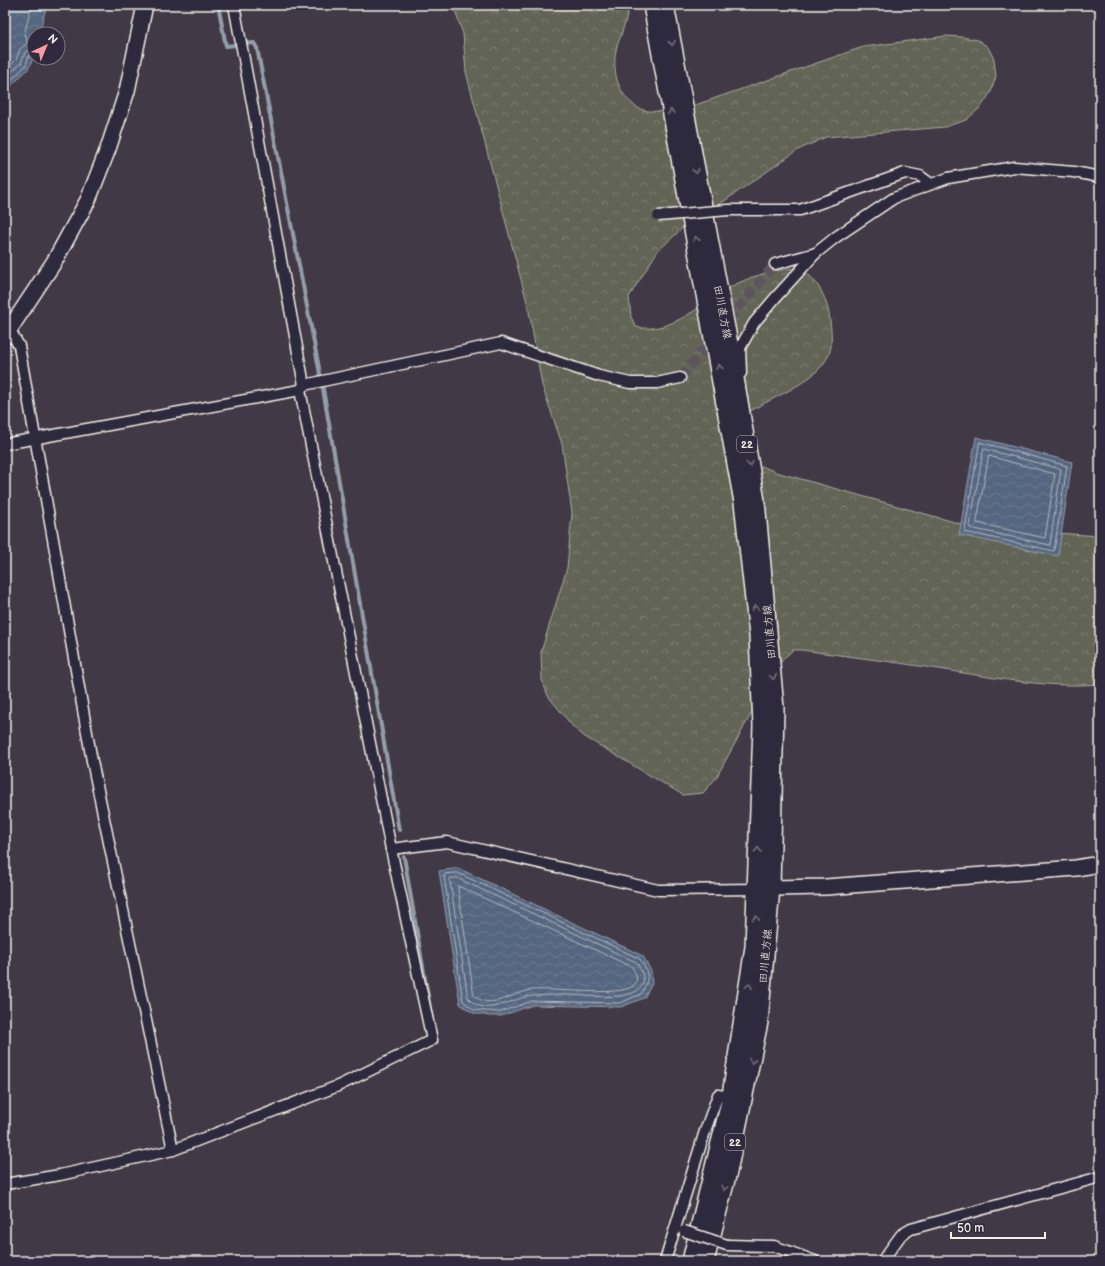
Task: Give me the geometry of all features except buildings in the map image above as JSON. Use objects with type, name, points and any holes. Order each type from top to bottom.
[{"type":"main road","name":"田川直方線","points":[[652,5],[743,502],[758,635],[762,726],[764,889]]},
{"type":"main road","name":"田川直方線","points":[[665,5],[741,408],[756,501],[775,708],[760,949],[751,1024],[728,1172],[705,1261]]},
{"type":"main road","name":"田川直方線","points":[[691,1261],[731,1097],[751,1024]]},
{"type":"street","points":[[145,5],[127,91],[108,149],[88,200],[54,262],[7,333],[19,346],[92,761],[173,1150]]},
{"type":"street","points":[[5,1184],[60,1175],[173,1150],[338,1086],[432,1040],[391,849],[302,387],[234,5]]},
{"type":"street","points":[[741,408],[740,348],[754,323],[816,253],[836,237],[894,198],[948,178],[1014,167],[1074,172],[1100,177]]},
{"type":"street","points":[[658,216],[728,210],[800,210],[906,173],[920,176],[932,184]]},
{"type":"street","points":[[775,264],[816,253]]},
{"type":"street","points":[[5,444],[302,387],[501,343],[599,376],[630,383],[657,383],[680,378]]},
{"type":"street","points":[[391,849],[447,842],[658,890],[826,887],[1076,868],[1100,864]]},
{"type":"street","points":[[665,1261],[705,1131],[718,1095],[731,1097]]},
{"type":"street","points":[[882,1261],[901,1235],[911,1229],[1100,1177]]},
{"type":"street","points":[[674,1229],[727,1245],[774,1246],[815,1261]]},
{"type":"green space","points":[[453,5],[629,5],[626,21],[615,55],[615,72],[617,81],[625,96],[638,108],[647,111],[681,110],[863,47],[947,36],[978,40],[988,47],[994,59],[996,76],[991,92],[981,107],[966,120],[945,127],[826,137],[798,150],[707,213],[693,218],[657,252],[629,297],[631,317],[636,327],[650,328],[663,326],[676,321],[743,281],[776,271],[801,268],[813,279],[821,291],[827,305],[830,320],[831,347],[826,360],[818,370],[806,380],[750,411],[739,419],[757,464],[776,472],[972,527],[1100,536],[1100,684],[1057,685],[1015,681],[916,665],[793,650],[784,658],[773,674],[716,778],[703,793],[683,795],[585,737],[574,728],[548,696],[542,680],[541,652],[567,568],[572,513],[562,444],[542,385],[528,306],[466,72],[463,34]]},
{"type":"water","points":[[5,5],[47,5],[41,26],[26,26],[26,66],[30,66],[5,95]]},
{"type":"water","points":[[976,437],[1072,462],[1058,556],[959,535]]},
{"type":"water","points":[[458,868],[643,956],[651,971],[652,984],[644,998],[621,1007],[533,1005],[501,1016],[489,1016],[473,1013],[460,1004],[439,871]]},
{"type":"waterway","points":[[218,5],[226,46],[254,43],[257,48],[323,389],[399,830]]},
{"type":"waterway","points":[[404,857],[432,1019]]},
{"type":"tunnel","points":[[680,378],[775,264]]}]
